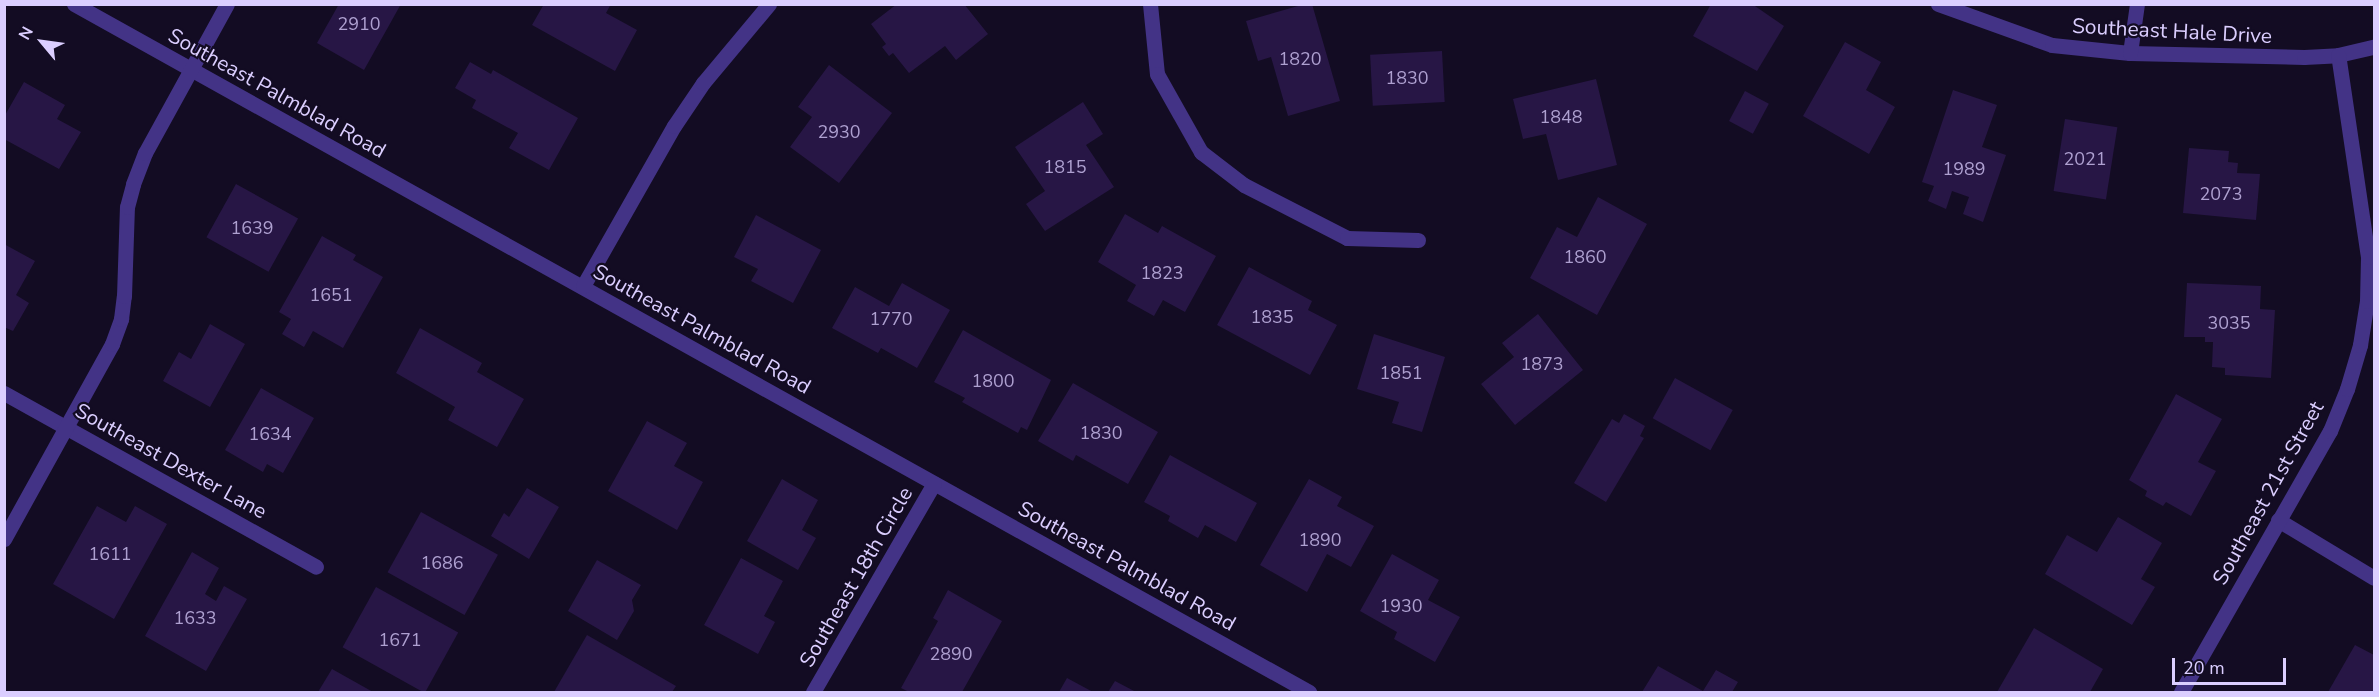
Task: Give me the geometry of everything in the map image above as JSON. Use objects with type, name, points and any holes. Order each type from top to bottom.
[{"type":"street","name":"Southeast Palmblad Road","points":[[74,4],[1309,693]]},
{"type":"street","points":[[4,539],[112,344],[121,319],[127,207],[133,184],[145,153],[227,4]]},
{"type":"street","points":[[583,286],[674,126],[703,83],[769,4]]},
{"type":"street","points":[[1150,4],[1157,74],[1201,152],[1244,185],[1347,238],[1418,240]]},
{"type":"street","name":"Southeast Hale Drive","points":[[1938,4],[2052,45],[2130,53],[2255,58],[2338,55],[2374,47]]},
{"type":"street","points":[[2130,53],[2137,4]]},
{"type":"street","name":"Southeast 21st Street","points":[[2181,693],[2330,431],[2348,389],[2360,345],[2367,301],[2368,257],[2338,55]]},
{"type":"street","name":"Southeast Dexter Lane","points":[[4,393],[316,567]]},
{"type":"street","name":"Southeast 18th Circle","points":[[813,693],[934,483]]},
{"type":"street","points":[[2278,520],[2374,578]]},
{"type":"building","points":[[339,4],[401,4],[364,70],[317,43]]},
{"type":"building","points":[[544,4],[611,4],[606,13],[637,30],[615,71],[532,25]]},
{"type":"building","points":[[897,4],[964,4],[988,34],[956,60],[945,46],[909,73],[893,53],[889,56],[882,47],[886,44],[871,24]]},
{"type":"building","points":[[1312,4],[1340,101],[1288,116],[1271,57],[1258,61],[1246,21]]},
{"type":"building","points":[[1711,4],[1752,4],[1784,26],[1757,71],[1693,36]]},
{"type":"building","points":[[1845,42],[1881,62],[1866,90],[1895,107],[1869,154],[1803,116]]},
{"type":"building","points":[[1442,51],[1445,102],[1373,106],[1370,55]]},
{"type":"building","points":[[470,62],[491,74],[493,70],[578,118],[549,170],[509,148],[518,133],[472,108],[476,100],[455,88]]},
{"type":"building","points":[[829,65],[892,113],[839,183],[790,147],[812,117],[798,107]]},
{"type":"building","points":[[1596,79],[1617,165],[1558,180],[1546,134],[1523,139],[1513,99]]},
{"type":"building","points":[[24,82],[65,105],[57,119],[81,132],[59,169],[4,139],[4,117]]},
{"type":"building","points":[[1953,90],[1997,105],[1982,147],[2006,155],[1983,222],[1963,214],[1969,197],[1952,191],[1946,209],[1928,201],[1934,186],[1922,182]]},
{"type":"building","points":[[1745,91],[1769,104],[1753,134],[1729,121]]},
{"type":"building","points":[[1083,102],[1103,134],[1086,145],[1114,187],[1045,231],[1026,204],[1045,191],[1015,147]]},
{"type":"building","points":[[2065,119],[2117,127],[2106,199],[2054,191]]},
{"type":"building","points":[[2189,148],[2229,151],[2228,162],[2238,163],[2237,173],[2260,174],[2256,220],[2183,213]]},
{"type":"building","points":[[236,184],[298,218],[269,272],[206,237]]},
{"type":"building","points":[[1598,197],[1647,224],[1597,315],[1530,278],[1557,227],[1577,237]]},
{"type":"building","points":[[1125,214],[1158,233],[1162,226],[1216,256],[1185,312],[1163,300],[1154,316],[1127,301],[1136,285],[1098,262]]},
{"type":"building","points":[[756,215],[821,250],[793,303],[751,281],[758,269],[734,257]]},
{"type":"building","points":[[322,236],[356,255],[353,260],[383,277],[343,348],[313,331],[304,347],[282,334],[291,319],[279,312]]},
{"type":"building","points":[[4,244],[35,261],[16,295],[29,303],[13,331],[4,327]]},
{"type":"building","points":[[1249,267],[1312,301],[1308,310],[1337,325],[1310,375],[1217,325]]},
{"type":"building","points":[[902,283],[950,310],[917,368],[881,348],[878,353],[832,328],[855,287],[889,306]]},
{"type":"building","points":[[2187,283],[2261,286],[2260,309],[2275,310],[2271,378],[2225,375],[2225,368],[2212,367],[2213,342],[2205,342],[2205,337],[2184,337]]},
{"type":"building","points":[[1538,314],[1583,370],[1515,425],[1481,384],[1514,357],[1502,343]]},
{"type":"building","points":[[210,324],[245,344],[210,407],[163,381],[179,352],[191,359]]},
{"type":"building","points":[[420,328],[482,363],[477,372],[524,399],[497,447],[448,420],[455,407],[396,373]]},
{"type":"building","points":[[963,330],[1051,380],[1027,430],[1021,427],[1018,433],[962,402],[965,398],[934,382]]},
{"type":"building","points":[[1374,334],[1445,357],[1422,432],[1392,423],[1399,402],[1357,389]]},
{"type":"building","points":[[1675,378],[1733,410],[1710,450],[1653,418]]},
{"type":"building","points":[[1073,383],[1158,432],[1128,484],[1076,455],[1073,461],[1038,441]]},
{"type":"building","points":[[261,388],[314,418],[283,473],[267,464],[263,472],[225,450]]},
{"type":"building","points":[[2176,394],[2222,419],[2198,462],[2216,471],[2191,516],[2166,502],[2163,506],[2145,496],[2147,491],[2129,480]]},
{"type":"building","points":[[1624,414],[1645,426],[1640,436],[1644,438],[1606,502],[1574,483],[1612,419],[1619,423]]},
{"type":"building","points":[[647,421],[687,443],[674,466],[703,482],[677,530],[608,491]]},
{"type":"building","points":[[1170,455],[1257,503],[1236,542],[1205,525],[1198,538],[1168,521],[1170,516],[1144,502]]},
{"type":"building","points":[[782,479],[818,500],[802,530],[816,538],[798,570],[747,541]]},
{"type":"building","points":[[1309,479],[1342,497],[1337,506],[1374,526],[1351,567],[1327,554],[1307,592],[1260,565]]},
{"type":"building","points":[[527,488],[559,507],[529,559],[491,536],[504,513],[509,517]]},
{"type":"building","points":[[97,506],[126,522],[135,506],[167,524],[114,619],[53,584]]},
{"type":"building","points":[[421,512],[498,555],[465,615],[388,572]]},
{"type":"building","points":[[2118,517],[2162,543],[2141,579],[2155,587],[2132,625],[2045,574],[2067,535],[2097,552]]},
{"type":"building","points":[[192,552],[219,568],[205,594],[216,601],[224,586],[247,599],[206,671],[145,636]]},
{"type":"building","points":[[1392,554],[1439,580],[1428,600],[1460,617],[1435,662],[1394,639],[1397,632],[1360,611]]},
{"type":"building","points":[[741,558],[783,581],[764,616],[775,622],[758,654],[704,625]]},
{"type":"building","points":[[597,560],[641,585],[632,600],[634,611],[617,640],[568,611]]},
{"type":"building","points":[[376,587],[458,633],[425,692],[343,647]]},
{"type":"building","points":[[948,590],[1002,621],[962,692],[909,692],[901,688],[938,621],[933,618]]},
{"type":"building","points":[[2034,628],[2103,669],[2090,692],[1997,692]]},
{"type":"building","points":[[587,635],[676,686],[672,692],[554,692]]},
{"type":"building","points":[[2355,645],[2374,655],[2374,692],[2328,692]]},
{"type":"building","points":[[1658,666],[1703,691],[1716,670],[1738,682],[1732,692],[1642,692]]},
{"type":"building","points":[[332,669],[373,692],[318,692]]},
{"type":"building","points":[[1067,678],[1093,692],[1059,692]]},
{"type":"building","points":[[1115,681],[1136,692],[1108,692]]}]
